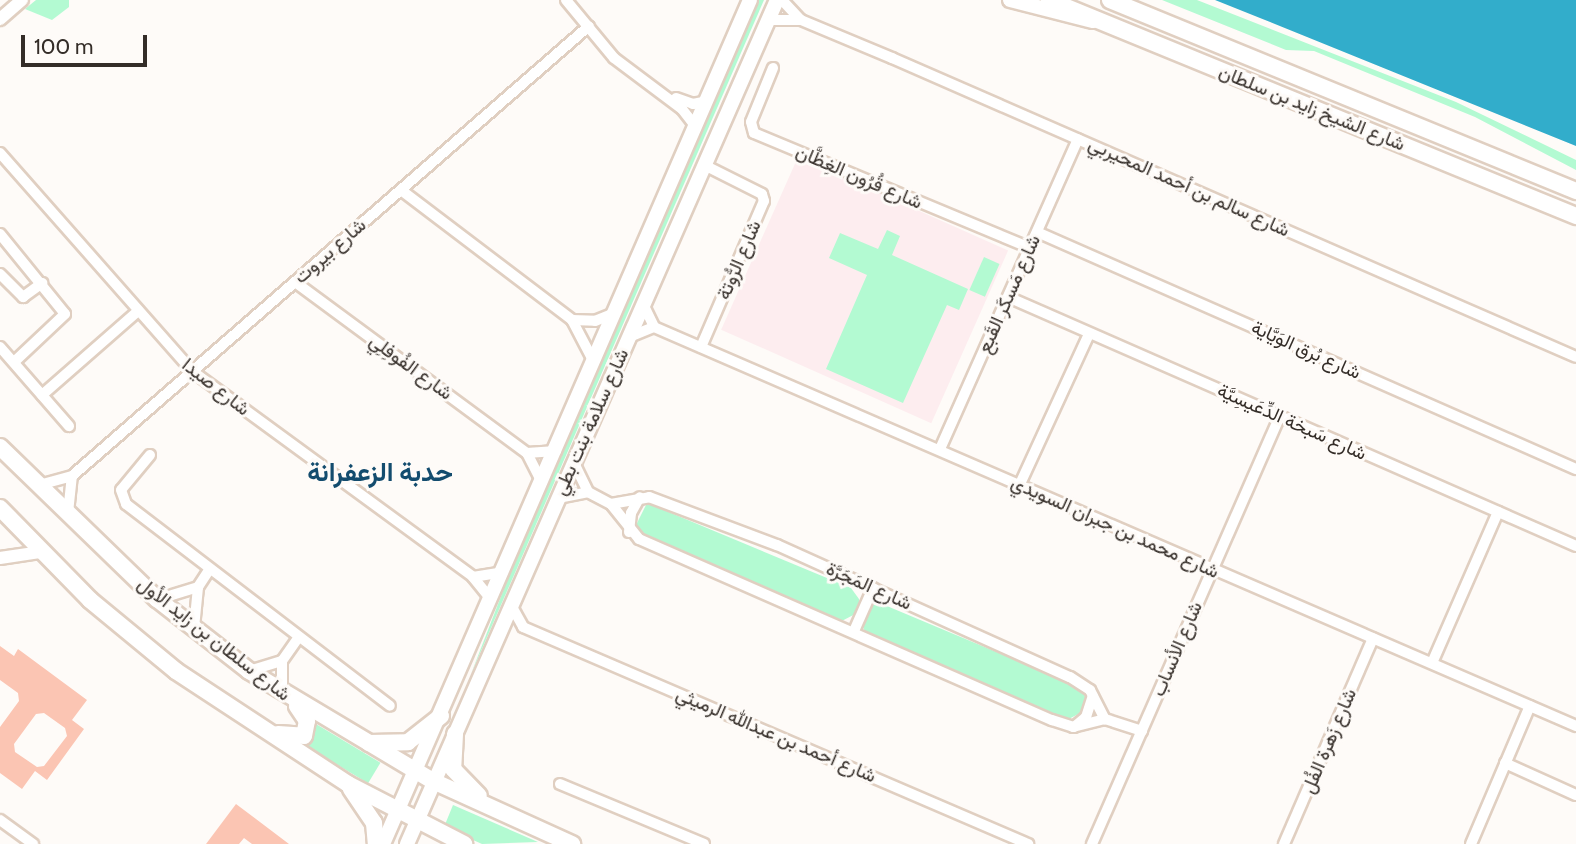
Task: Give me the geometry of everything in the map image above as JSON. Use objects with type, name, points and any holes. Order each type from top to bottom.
[{"type":"main road","name":"شارع سلامة بنت بطي","points":[[383,844],[417,772],[750,0]]},
{"type":"main road","name":"شارع سلامة بنت بطي","points":[[407,844],[779,0]]},
{"type":"main road","points":[[1010,0],[1051,15],[1104,23]]},
{"type":"main road","name":"شارع الشيخ زايد بن سلطان","points":[[1049,0],[1576,216]]},
{"type":"main road","name":"شارع الشيخ زايد بن سلطان","points":[[1110,0],[1576,191]]},
{"type":"main road","name":"شارع سلطان بن زايد الأول","points":[[0,447],[68,517],[157,599],[249,671],[359,741],[433,781],[489,804],[572,844]]},
{"type":"main road","points":[[0,508],[40,552],[124,631],[253,724],[348,784],[464,844]]},
{"type":"main road","points":[[253,724],[289,738],[304,736],[307,721],[287,697]]},
{"type":"main road","points":[[359,741],[408,742],[441,716]]},
{"type":"main road","points":[[455,734],[453,769],[489,804]]},
{"type":"main road","points":[[348,784],[374,823],[376,844]]},
{"type":"street","points":[[0,19],[22,0]]},
{"type":"street","points":[[566,0],[614,54],[687,113],[696,127]]},
{"type":"street","name":"شارع سالم بن أحمد المحيربي","points":[[779,0],[800,20],[1576,357]]},
{"type":"street","name":"شارع سالم بن أحمد المحيربي","points":[[768,20],[800,20]]},
{"type":"street","name":"شارع بيروت","points":[[36,485],[72,476],[589,26]]},
{"type":"street","points":[[614,54],[680,101],[707,101]]},
{"type":"street","name":"شارع قُرُون الغِظَّان","points":[[773,68],[751,122],[754,133],[1030,248]]},
{"type":"street","name":"شارع مَسكَر القَبع","points":[[940,449],[1078,139]]},
{"type":"street","name":"شارع صيدا","points":[[0,153],[192,371],[472,577],[492,599]]},
{"type":"street","name":"شارع الرُّوتة","points":[[701,347],[764,201],[762,194],[704,165]]},
{"type":"street","points":[[401,190],[572,320],[594,362]]},
{"type":"street","name":"شارع بُرق الوَيَّاية","points":[[1037,232],[1576,469]]},
{"type":"street","points":[[0,234],[42,283],[64,317],[14,362]]},
{"type":"street","points":[[0,274],[23,297],[42,283]]},
{"type":"street","name":"شارع الفُوفِلِي","points":[[295,282],[527,453],[542,483]]},
{"type":"street","name":"شارع سَبخة الدِّعَيسِيَّة","points":[[1008,297],[1576,546]]},
{"type":"street","points":[[628,338],[654,327],[643,304]]},
{"type":"street","points":[[42,395],[138,311]]},
{"type":"street","points":[[572,320],[596,321],[615,313]]},
{"type":"street","name":"شارع محمد بن جبران السويدي","points":[[654,327],[1020,484],[1211,571],[1576,726]]},
{"type":"street","points":[[1020,484],[1088,334]]},
{"type":"street","points":[[2,353],[14,362],[69,426]]},
{"type":"street","name":"شارع الأنساب","points":[[1092,844],[1279,417]]},
{"type":"street","points":[[527,453],[556,451]]},
{"type":"street","points":[[150,454],[123,486],[122,499],[209,570],[390,706]]},
{"type":"street","points":[[574,462],[588,492]]},
{"type":"street","points":[[68,517],[72,476]]},
{"type":"street","points":[[558,498],[588,492],[611,503],[629,532],[1073,727],[1105,719],[1142,731]]},
{"type":"street","points":[[611,503],[640,497]]},
{"type":"street","points":[[629,532],[631,513],[640,497]]},
{"type":"street","name":"شارع المَجَرَّة","points":[[640,497],[755,536],[1070,677],[1094,696],[1105,719]]},
{"type":"street","points":[[1432,663],[1498,512]]},
{"type":"street","points":[[0,558],[40,552]]},
{"type":"street","points":[[194,629],[198,587],[209,570]]},
{"type":"street","points":[[472,577],[503,572]]},
{"type":"street","points":[[157,599],[180,597],[198,587]]},
{"type":"street","points":[[854,631],[873,588]]},
{"type":"street","points":[[497,636],[523,627],[511,605]]},
{"type":"street","name":"شارع أحمد بن عبدالله الرميثي","points":[[523,627],[1028,844]]},
{"type":"street","points":[[249,671],[282,662],[299,637]]},
{"type":"street","name":"شارع زَهرة الفُل","points":[[1284,844],[1373,638]]},
{"type":"street","points":[[282,662],[287,697]]},
{"type":"street","points":[[1073,727],[1086,717],[1094,696]]},
{"type":"street","points":[[1471,844],[1530,706]]},
{"type":"street","points":[[1505,763],[1576,795]]},
{"type":"street","points":[[560,784],[704,844]]},
{"type":"street","points":[[0,820],[33,844]]},
{"type":"shaded area","points":[[798,157],[1008,251],[931,423],[721,330]]},
{"type":"green space","points":[[36,0],[69,0],[69,7],[52,20],[25,9]]},
{"type":"green space","points":[[757,0],[764,0],[471,674],[546,480]]},
{"type":"green space","points":[[1162,0],[1197,0],[1456,102],[1576,160],[1576,170],[1475,117],[1314,51],[1286,50]]},
{"type":"green space","points":[[887,230],[900,236],[892,255],[968,289],[959,310],[947,305],[903,403],[826,369],[867,275],[829,258],[840,233],[878,249]]},
{"type":"green space","points":[[984,257],[1000,264],[985,297],[969,290]]},
{"type":"green space","points":[[647,503],[851,588],[859,599],[859,612],[838,623],[640,537],[635,527]]},
{"type":"green space","points":[[875,601],[1078,686],[1086,698],[1086,710],[1065,721],[868,636],[862,626]]},
{"type":"green space","points":[[311,721],[380,763],[368,783],[299,742]]},
{"type":"green space","points":[[453,805],[538,842],[482,844],[444,827]]},
{"type":"water","points":[[1215,0],[1576,0],[1576,146],[1260,18]]},
{"type":"building","points":[[0,646],[14,656],[18,649],[87,700],[72,720],[84,729],[47,780],[35,771],[22,789],[0,773],[0,727],[19,701],[18,693],[0,680]],"holes":[[[44,713],[65,728],[67,736],[44,766],[37,767],[15,752],[14,744],[36,714]]]},
{"type":"building","points":[[236,804],[289,844],[252,844],[244,838],[239,844],[206,844]]},
{"type":"district","name":"حدبة الزعفرانة","points":[[380,473]]}]
